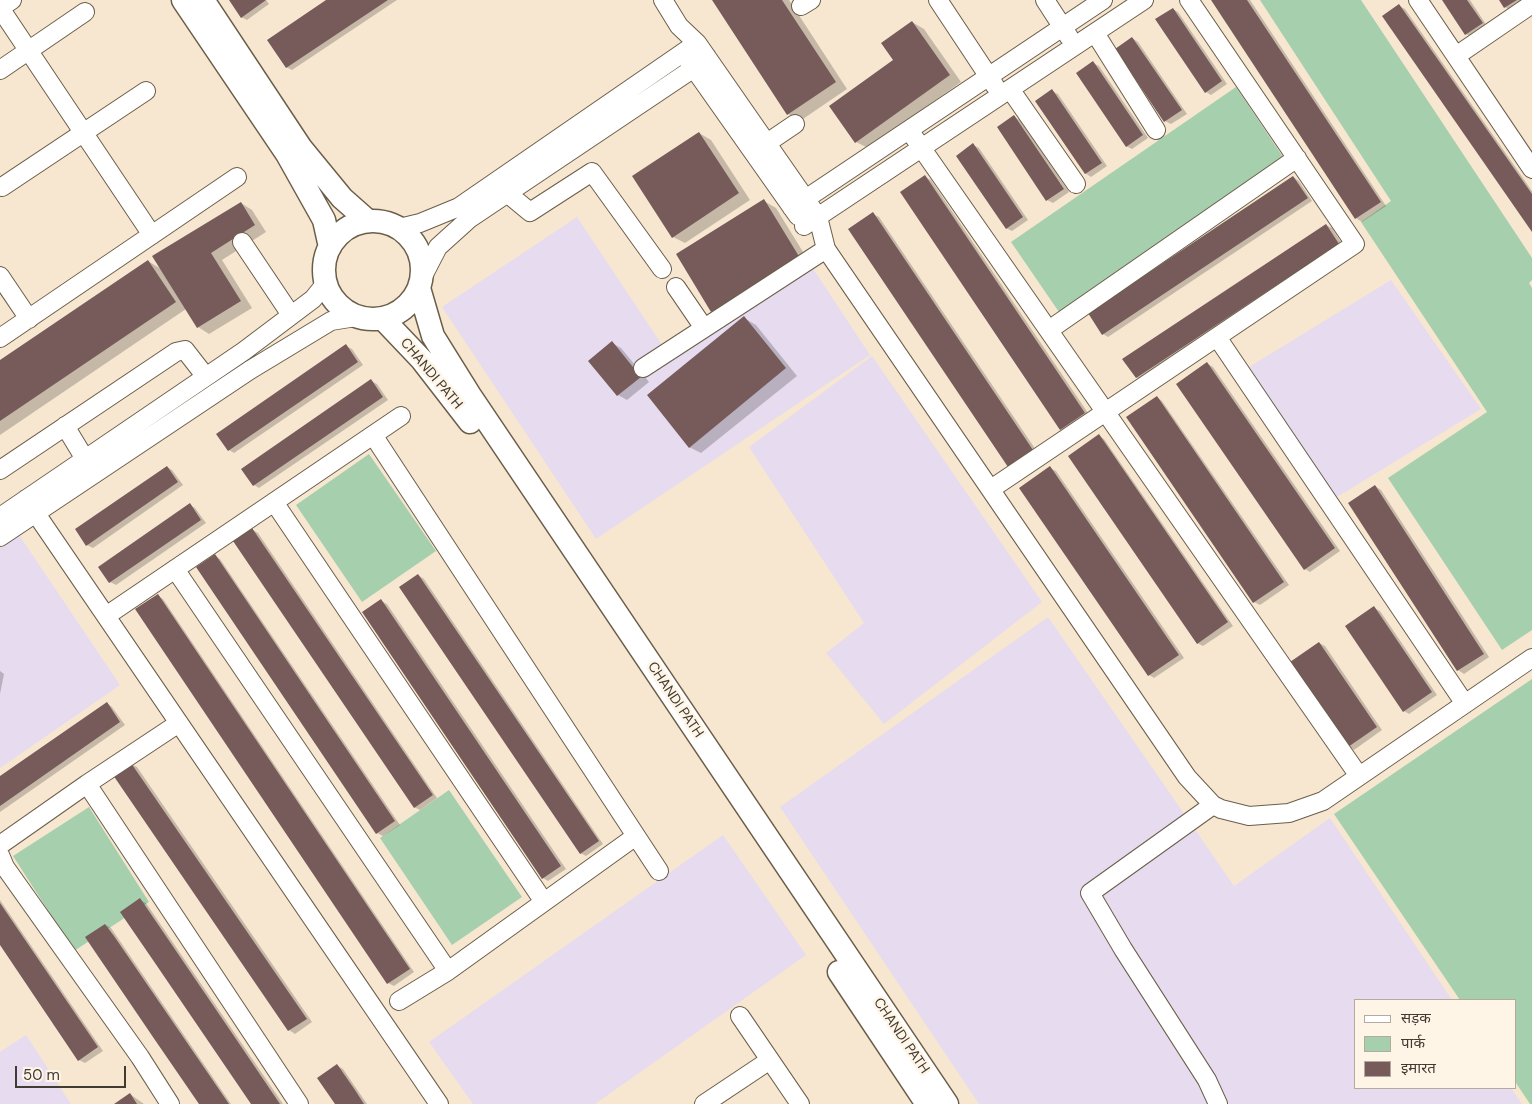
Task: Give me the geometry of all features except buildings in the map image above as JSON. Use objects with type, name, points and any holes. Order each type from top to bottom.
[{"type":"main road","points":[[182,0],[287,154],[324,220],[330,247]]},
{"type":"main road","points":[[203,0],[301,148],[342,198],[368,221]]},
{"type":"main road","points":[[380,221],[399,228],[413,241],[421,259],[421,283],[414,298],[402,310],[383,319],[356,317],[346,312],[334,300],[326,284],[324,263],[330,247],[344,230],[358,223],[380,221]]},
{"type":"main road","name":"CHANDI PATH","points":[[421,283],[433,336],[471,397],[947,1104]]},
{"type":"main road","name":"CHANDI PATH","points":[[383,319],[422,360],[461,408],[927,1104]]},
{"type":"street","points":[[12,0],[0,8],[152,235]]},
{"type":"street","points":[[663,0],[695,55],[799,203],[824,243],[1187,777],[1213,805],[1249,816],[1290,814],[1323,801],[1532,658]]},
{"type":"street","points":[[938,0],[988,77],[1005,92],[1076,184]]},
{"type":"street","points":[[1045,0],[1075,46]]},
{"type":"street","points":[[799,203],[1103,0]]},
{"type":"street","points":[[811,221],[1144,0]]},
{"type":"street","points":[[991,489],[1355,244],[1189,0]]},
{"type":"street","points":[[1418,0],[1532,169]]},
{"type":"street","points":[[1456,56],[1532,4]]},
{"type":"street","points":[[0,70],[85,12]]},
{"type":"street","points":[[1095,33],[1156,130]]},
{"type":"street","points":[[695,55],[767,143],[799,203]]},
{"type":"street","points":[[421,283],[438,247],[469,219],[695,55]]},
{"type":"street","points":[[399,228],[420,223],[458,207],[695,55]]},
{"type":"street","points":[[2,187],[146,91]]},
{"type":"street","points":[[767,143],[795,124]]},
{"type":"street","points":[[909,130],[1359,776]]},
{"type":"street","points":[[1049,330],[1297,158]]},
{"type":"street","points":[[507,193],[530,212],[592,172],[662,269]]},
{"type":"street","points":[[0,338],[237,178]]},
{"type":"street","points":[[242,242],[291,315]]},
{"type":"street","points":[[642,368],[704,328],[824,243]]},
{"type":"street","points":[[0,276],[29,319]]},
{"type":"street","points":[[0,537],[31,506],[85,459],[206,377],[313,299],[326,284]]},
{"type":"street","points":[[676,287],[704,328]]},
{"type":"street","points":[[0,517],[31,506],[331,321],[356,317]]},
{"type":"street","points":[[1217,337],[1465,704]]},
{"type":"street","points":[[0,470],[181,350],[185,350],[190,354],[206,377]]},
{"type":"street","points":[[106,616],[401,416]]},
{"type":"street","points":[[65,426],[85,459]]},
{"type":"street","points":[[373,435],[659,871]]},
{"type":"street","points":[[274,502],[544,902]]},
{"type":"street","points":[[31,506],[439,1104]]},
{"type":"street","points":[[175,569],[448,971]]},
{"type":"street","points":[[0,845],[179,723]]},
{"type":"street","points":[[87,784],[299,1104]]},
{"type":"street","points":[[1213,805],[1090,893],[1123,950],[1207,1080],[1218,1104]]},
{"type":"street","points":[[399,1001],[448,971],[636,836]]},
{"type":"street","points":[[0,855],[5,867],[140,1056],[170,1104]]},
{"type":"street","points":[[740,1016],[800,1104]]},
{"type":"street","points":[[704,1104],[770,1060]]},
{"type":"shaded area","points":[[577,217],[672,360],[812,267],[870,355],[596,539],[442,307]]},
{"type":"shaded area","points":[[1391,280],[1481,409],[1332,500],[1249,367]]},
{"type":"shaded area","points":[[872,356],[1042,602],[884,724],[826,653],[864,623],[749,447]]},
{"type":"shaded area","points":[[19,535],[120,685],[0,768],[0,548]]},
{"type":"shaded area","points":[[1048,617],[1234,886],[1330,818],[1451,999],[1354,999],[1354,1089],[1512,1089],[1522,1104],[979,1104],[780,807]]},
{"type":"shaded area","points":[[723,835],[806,955],[595,1104],[473,1104],[429,1042]]},
{"type":"shaded area","points":[[26,1035],[71,1104],[0,1104],[0,1052]]},
{"type":"green space","points":[[1260,0],[1361,0],[1532,258],[1532,280],[1529,283],[1532,288],[1532,630],[1502,650],[1388,478],[1487,412],[1361,222],[1391,201]]},
{"type":"green space","points":[[1236,87],[1283,157],[1059,312],[1011,242]]},
{"type":"green space","points":[[369,454],[436,551],[362,602],[296,505]]},
{"type":"green space","points":[[1532,679],[1532,1104],[1530,1104],[1517,1084],[1517,999],[1459,999],[1334,814]]},
{"type":"green space","points":[[449,790],[522,897],[452,945],[380,838]]},
{"type":"green space","points":[[89,807],[149,902],[74,951],[13,856]]}]
